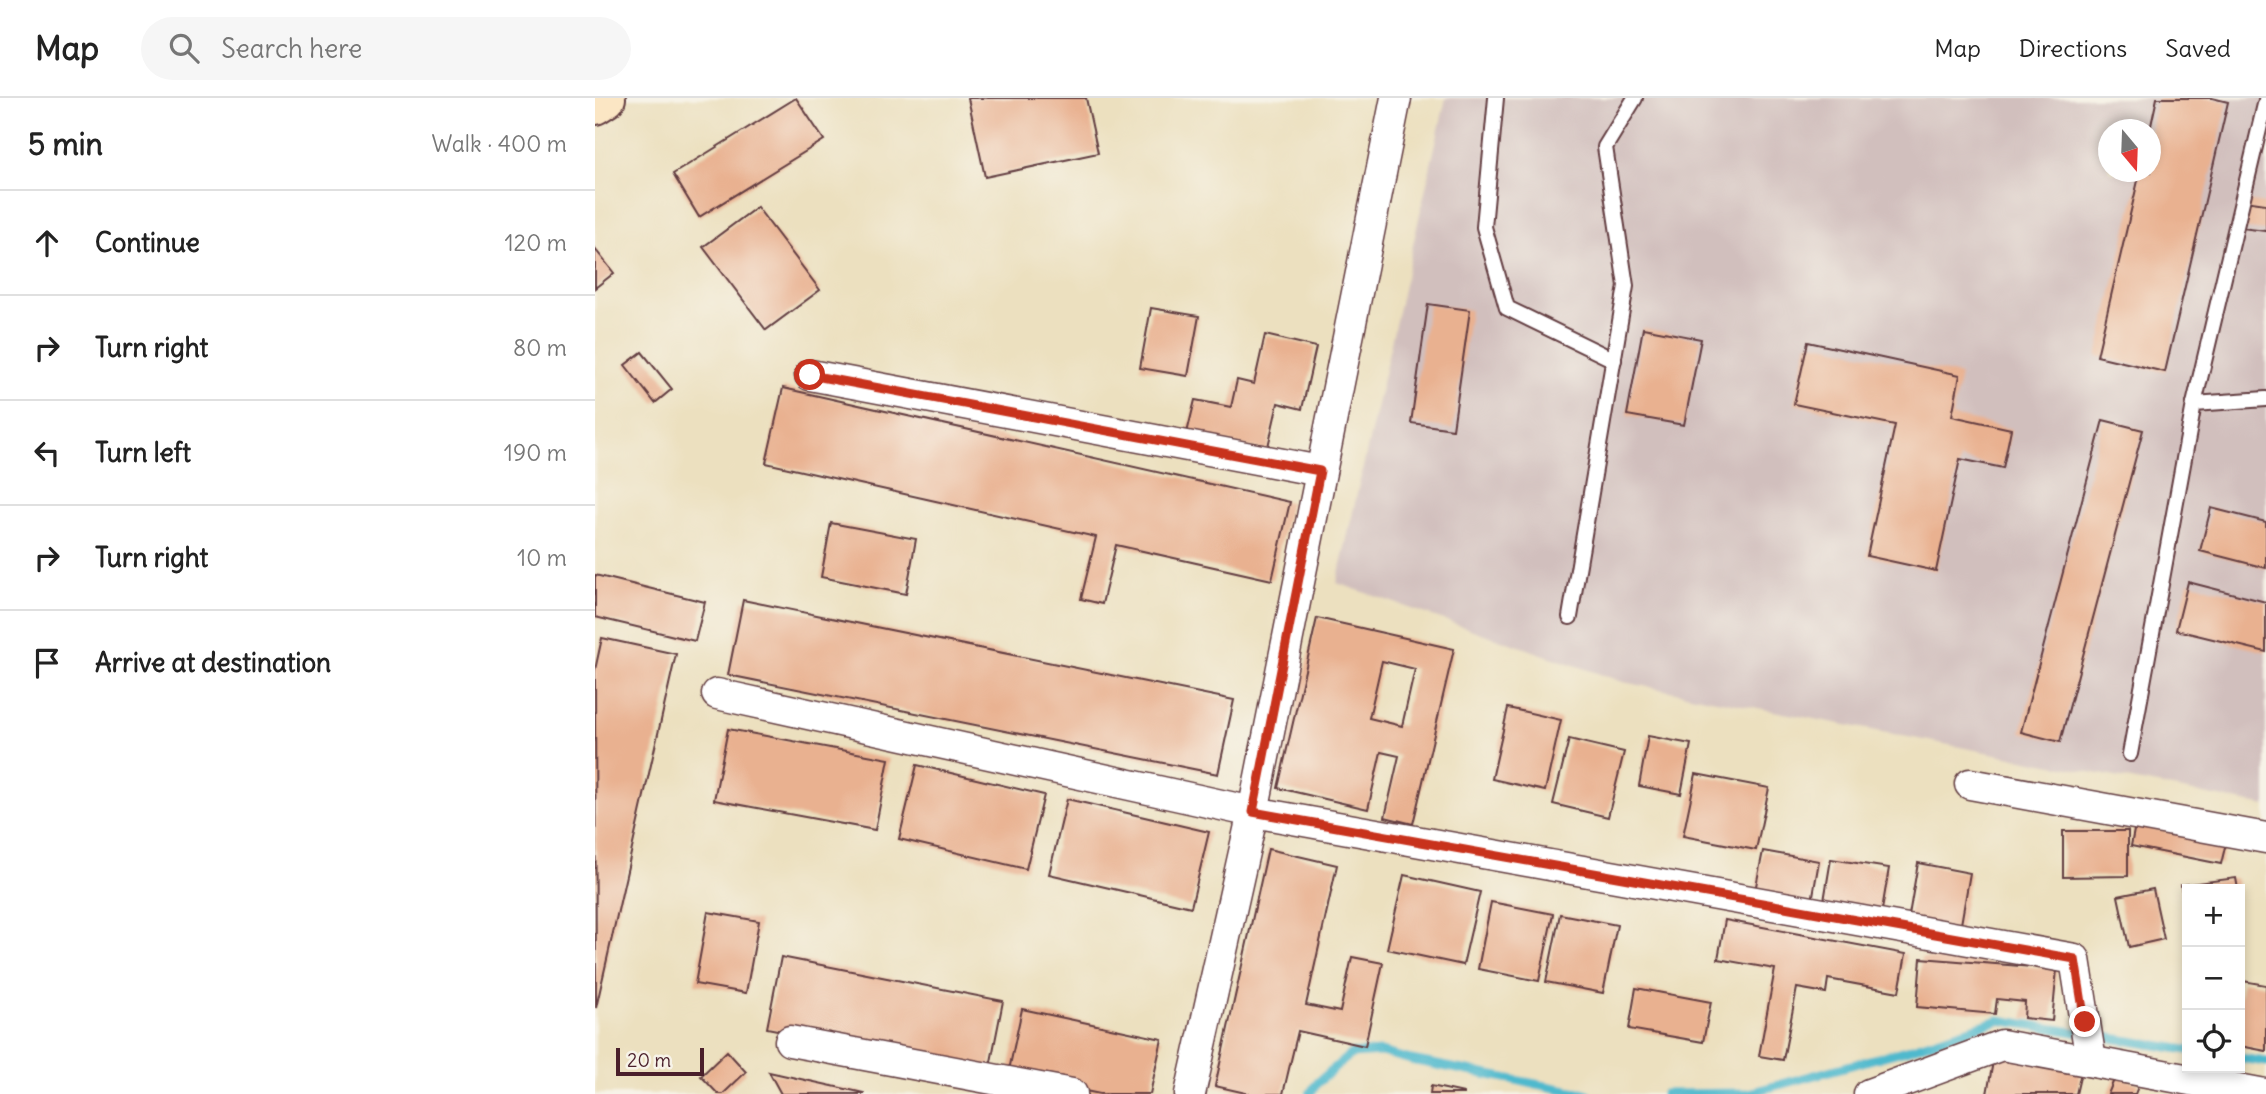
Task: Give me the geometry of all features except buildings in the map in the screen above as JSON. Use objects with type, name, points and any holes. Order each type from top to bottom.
[{"type":"main road","points":[[595,105],[606,98]]},
{"type":"street","points":[[1190,1094],[1253,812],[1396,98]]},
{"type":"street","points":[[810,375],[1320,471]]},
{"type":"street","points":[[717,694],[1253,812],[2075,959],[2088,1043]]},
{"type":"street","points":[[1970,784],[2266,838]]},
{"type":"street","points":[[790,1041],[1072,1094]]},
{"type":"street","points":[[1869,1094],[2002,1045],[2088,1043],[2160,1085],[2265,1094]]},
{"type":"lane","points":[[1496,98],[1484,227],[1507,308],[1614,360]]},
{"type":"lane","points":[[1570,617],[1626,286],[1605,147],[1635,98]]},
{"type":"lane","points":[[2130,754],[2194,404],[2266,100]]},
{"type":"lane","points":[[2194,404],[2266,399]]},
{"type":"shaded area","points":[[1446,98],[2266,98],[2266,806],[1623,682],[1337,583]]},
{"type":"waterway","points":[[1665,1094],[1749,1093],[1906,1050],[1999,1020],[2182,1049]]},
{"type":"waterway","points":[[1310,1094],[1316,1084],[1351,1054],[1381,1052],[1588,1094]]},
{"type":"waterway","points":[[2245,1059],[2266,1062]]},
{"type":"route","points":[[810,375],[1320,471],[1253,812],[2075,959],[2085,1022]]}]
